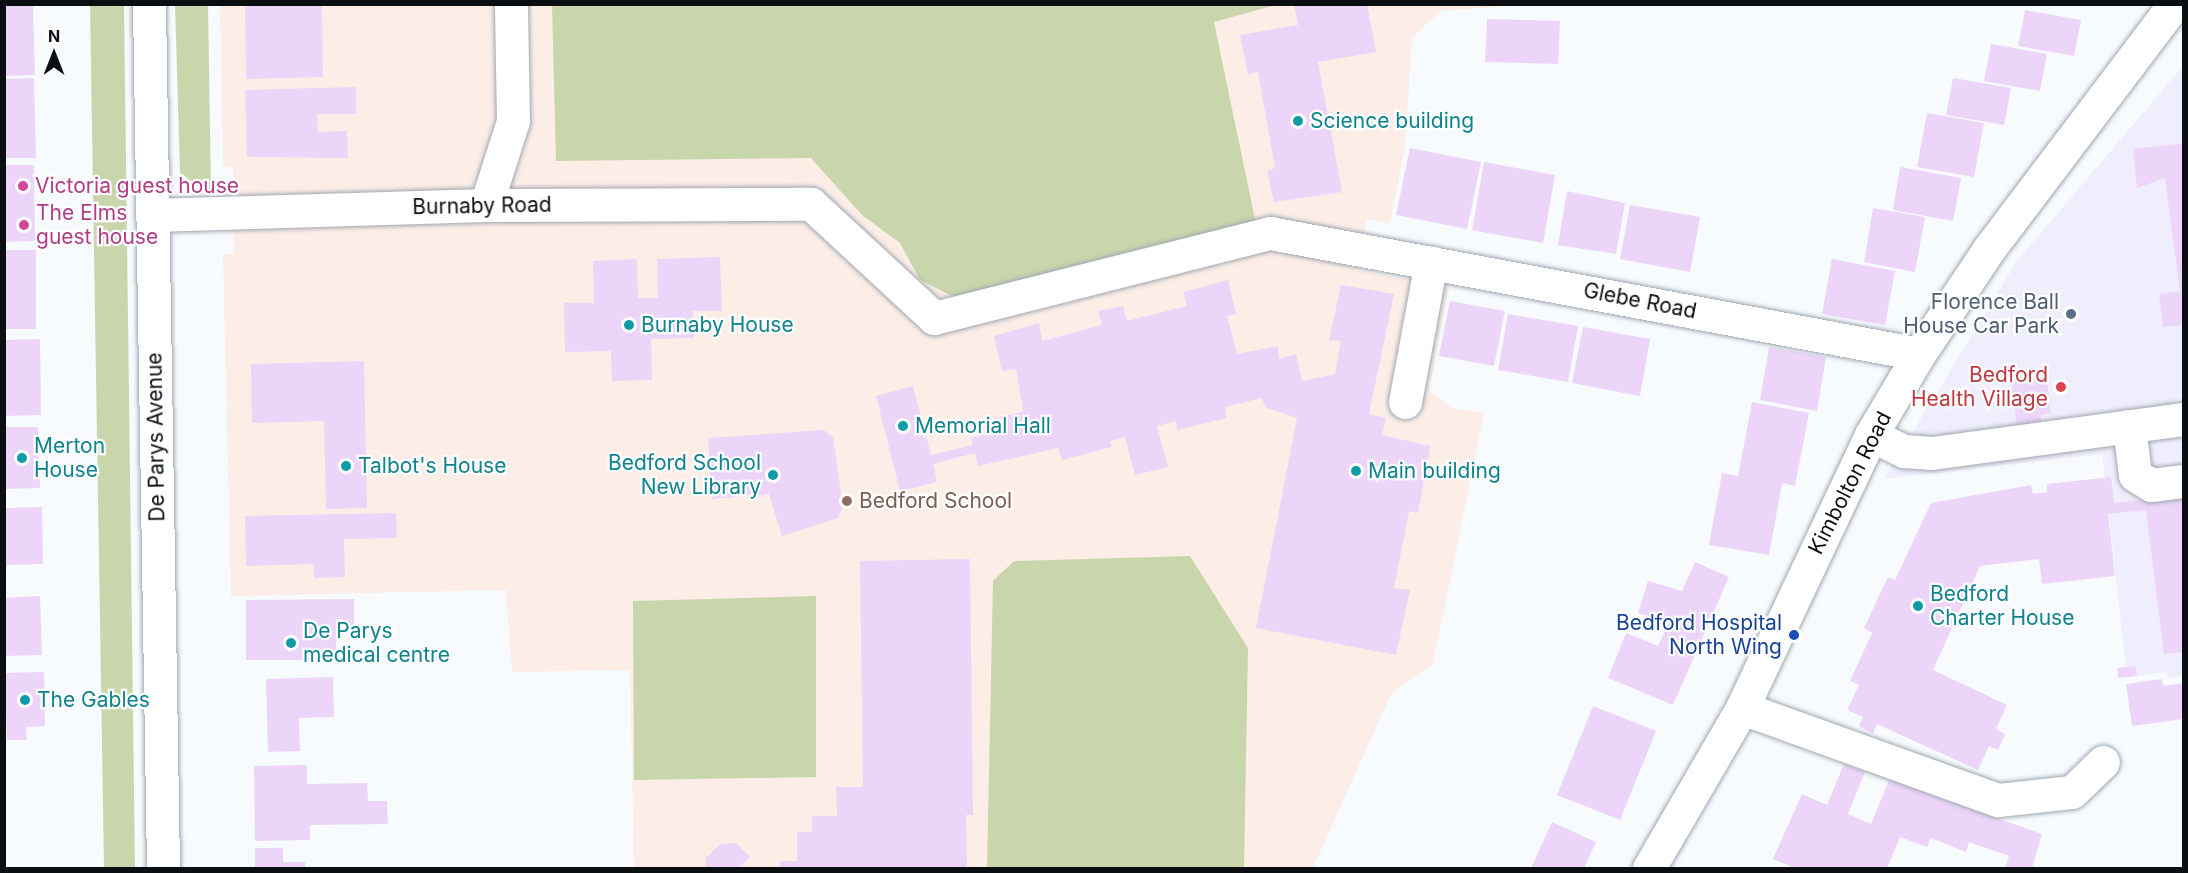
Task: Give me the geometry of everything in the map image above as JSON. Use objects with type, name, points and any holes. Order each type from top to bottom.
[{"type":"street","name":"De Parys Avenue","points":[[149,4],[163,868]]},
{"type":"street","points":[[486,205],[513,121],[511,4]]},
{"type":"street","name":"Kimbolton Road","points":[[1649,868],[1667,854],[1742,708],[1871,435],[1919,354],[1989,249],[2174,4]]},
{"type":"street","name":"Burnaby Road","points":[[152,215],[486,205],[811,204]]},
{"type":"street","name":"Glebe Road","points":[[811,204],[934,318],[1270,233],[1362,248],[1919,354]]},
{"type":"street","points":[[1405,402],[1431,262]]},
{"type":"street","points":[[1871,435],[1904,451],[1932,453],[2184,419]]},
{"type":"street","points":[[2129,426],[2135,475],[2151,485],[2184,481]]},
{"type":"street","points":[[1742,708],[1998,800],[2072,792],[2103,762]]},
{"type":"shaded area","name":"Bedford School","points":[[220,5],[1527,5],[1441,11],[1412,37],[1405,147],[1390,224],[1367,219],[1357,270],[1449,287],[1429,390],[1452,408],[1484,413],[1433,664],[1391,694],[1313,868],[634,868],[630,670],[512,672],[506,590],[231,596],[223,254],[234,254],[234,182],[233,167],[223,166]]},
{"type":"shaded area","name":"Bedford Health Village","points":[[2183,66],[2183,676],[2168,678],[2167,672],[2137,676],[2136,666],[2126,667],[2102,454],[1884,479],[2017,261]]},
{"type":"green space","points":[[90,5],[124,5],[135,868],[104,868]]},
{"type":"green space","points":[[175,5],[208,5],[211,195],[180,173]]},
{"type":"green space","points":[[552,5],[1276,5],[1214,22],[1256,224],[954,297],[920,280],[900,243],[862,215],[811,158],[556,161]]},
{"type":"green space","points":[[1190,556],[1248,648],[1244,868],[987,868],[993,581],[1014,561]]},
{"type":"green space","points":[[816,596],[816,777],[634,780],[633,601]]},
{"type":"building","points":[[4,4],[33,4],[35,75],[4,76]]},
{"type":"building","points":[[245,4],[322,4],[323,77],[246,79]]},
{"type":"building","name":"Science building","points":[[1294,4],[1367,4],[1376,52],[1318,62],[1342,192],[1274,202],[1267,171],[1275,168],[1258,72],[1248,74],[1240,35],[1298,25]]},
{"type":"building","points":[[2025,10],[2081,20],[2074,56],[2018,46]]},
{"type":"building","points":[[1487,19],[1560,21],[1558,64],[1485,62]]},
{"type":"building","points":[[1991,44],[2047,54],[2040,91],[1984,81]]},
{"type":"building","points":[[34,78],[36,158],[5,158],[5,79]]},
{"type":"building","points":[[1953,78],[2011,88],[2004,125],[1946,115]]},
{"type":"building","points":[[356,87],[356,114],[317,114],[318,132],[347,131],[348,158],[247,157],[245,90]]},
{"type":"building","points":[[1927,113],[1984,123],[1974,177],[1917,167]]},
{"type":"building","points":[[2184,143],[2184,325],[2163,327],[2159,294],[2180,291],[2165,178],[2137,188],[2133,149]]},
{"type":"building","points":[[1410,148],[1481,162],[1467,229],[1396,215]]},
{"type":"building","points":[[1484,162],[1555,175],[1543,243],[1472,230]]},
{"type":"building","points":[[5,165],[34,165],[35,241],[5,242]]},
{"type":"building","points":[[1900,167],[1961,178],[1953,221],[1893,210]]},
{"type":"building","points":[[1567,191],[1625,203],[1616,254],[1558,245]]},
{"type":"building","points":[[1630,205],[1700,217],[1690,272],[1620,259]]},
{"type":"building","points":[[1873,208],[1925,217],[1915,272],[1864,262]]},
{"type":"building","points":[[5,250],[36,250],[36,329],[5,329]]},
{"type":"building","name":"Burnaby House","points":[[720,257],[722,311],[693,311],[694,338],[651,339],[652,380],[612,381],[611,351],[565,352],[564,303],[594,303],[593,261],[637,259],[638,298],[658,298],[657,259]]},
{"type":"building","points":[[1832,259],[1895,271],[1885,325],[1822,314]]},
{"type":"building","name":"Main building","points":[[1228,280],[1236,314],[1227,316],[1237,354],[1278,346],[1279,359],[1296,354],[1302,381],[1335,374],[1341,341],[1329,340],[1341,285],[1394,294],[1369,414],[1386,418],[1382,435],[1430,446],[1418,513],[1409,511],[1394,588],[1410,590],[1396,655],[1256,628],[1297,418],[1267,408],[1261,398],[1225,407],[1227,418],[1177,430],[1176,421],[1157,426],[1168,467],[1135,475],[1125,437],[1110,441],[1112,447],[1062,460],[1058,448],[978,466],[975,453],[933,464],[937,482],[900,491],[876,396],[913,386],[931,455],[973,445],[971,438],[987,434],[983,422],[1023,411],[1016,369],[1002,371],[994,336],[1039,323],[1042,341],[1102,325],[1098,311],[1123,306],[1127,321],[1187,306],[1183,292]]},
{"type":"building","points":[[1450,301],[1505,311],[1494,366],[1439,356]]},
{"type":"building","points":[[1508,314],[1578,326],[1568,382],[1498,370]]},
{"type":"building","points":[[1583,327],[1650,339],[1640,396],[1572,383]]},
{"type":"building","points":[[40,339],[41,415],[4,416],[4,340]]},
{"type":"building","points":[[1769,347],[1826,357],[1817,411],[1760,400]]},
{"type":"building","name":"Talbot's House","points":[[364,361],[367,508],[326,509],[324,421],[252,423],[251,364]]},
{"type":"building","points":[[2046,374],[2051,413],[2041,415],[2042,425],[2017,428],[2011,379]]},
{"type":"building","points":[[1752,402],[1809,413],[1795,486],[1782,483],[1769,555],[1709,545],[1722,473],[1738,476]]},
{"type":"building","name":"Merton House","points":[[4,427],[38,427],[40,488],[4,489]]},
{"type":"building","name":"Bedford School New Library","points":[[824,430],[833,437],[843,507],[838,518],[782,536],[769,494],[712,499],[708,438]]},
{"type":"building","name":"Bedford Charter House","points":[[2111,477],[2114,503],[2184,495],[2184,652],[2164,654],[2146,510],[2108,514],[2115,576],[2042,584],[2039,559],[1980,566],[1933,670],[2007,705],[1996,729],[2005,734],[1998,750],[1989,746],[1978,770],[1877,724],[1873,734],[1859,726],[1863,717],[1847,710],[1859,685],[1850,681],[1872,633],[1864,628],[1888,577],[1895,580],[1931,503],[2031,485],[2033,494],[2047,492],[2047,484]]},
{"type":"building","points":[[42,507],[43,564],[7,565],[4,584],[4,508]]},
{"type":"building","points":[[396,513],[397,538],[344,539],[345,577],[314,578],[314,564],[246,566],[245,516]]},
{"type":"building","points":[[970,559],[973,815],[966,815],[967,867],[780,868],[780,861],[797,861],[797,832],[812,832],[812,816],[837,816],[836,787],[863,787],[860,561]]},
{"type":"building","points":[[1695,562],[1729,577],[1673,705],[1608,678],[1626,633],[1658,646],[1669,622],[1638,613],[1648,581],[1682,591]]},
{"type":"building","points":[[40,596],[42,655],[4,656],[4,598]]},
{"type":"building","name":"De Parys medical centre","points":[[354,599],[354,626],[336,626],[336,660],[246,660],[246,600]]},
{"type":"building","points":[[2136,666],[2137,676],[2118,678],[2117,668]]},
{"type":"building","name":"The Gables","points":[[44,672],[45,726],[26,727],[27,740],[7,740],[4,673]]},
{"type":"building","points":[[333,677],[334,717],[299,718],[300,751],[268,752],[266,679]]},
{"type":"building","points":[[2162,679],[2163,686],[2184,683],[2184,719],[2132,726],[2126,684]]},
{"type":"building","points":[[1593,706],[1656,731],[1620,820],[1557,795]]},
{"type":"building","points":[[1844,764],[1865,772],[1848,814],[1871,824],[1889,780],[2042,834],[2032,868],[2005,868],[2009,856],[1969,842],[1966,852],[1931,838],[1927,847],[1900,837],[1887,868],[1794,868],[1773,859],[1802,794],[1827,805]]},
{"type":"building","points":[[307,765],[307,784],[367,783],[368,801],[387,801],[388,824],[310,825],[310,840],[255,841],[254,766]]},
{"type":"building","points":[[1552,822],[1596,842],[1584,868],[1531,868]]},
{"type":"building","points":[[736,843],[750,857],[738,868],[706,868],[706,858],[720,844]]},
{"type":"building","points":[[255,848],[283,848],[283,862],[305,862],[306,868],[255,868]]},
{"type":"place","name":"Science building","points":[[1298,121]]},
{"type":"place","name":"Victoria guest house","points":[[23,186]]},
{"type":"place","name":"The Elms guest house","points":[[24,225]]},
{"type":"place","name":"Florence Ball House Car Park","points":[[2071,314]]},
{"type":"place","name":"Burnaby House","points":[[629,325]]},
{"type":"place","name":"Bedford Health Village","points":[[2061,387]]},
{"type":"place","name":"Memorial Hall","points":[[903,426]]},
{"type":"place","name":"Merton House","points":[[22,458]]},
{"type":"place","name":"Talbot's House","points":[[346,466]]},
{"type":"place","name":"Main building","points":[[1356,471]]},
{"type":"place","name":"Bedford School New Library","points":[[773,475]]},
{"type":"place","name":"Bedford School","points":[[847,501]]},
{"type":"place","name":"Bedford Charter House","points":[[1918,606]]},
{"type":"place","name":"Bedford Hospital North Wing","points":[[1794,635]]},
{"type":"place","name":"De Parys medical centre","points":[[291,643]]},
{"type":"place","name":"The Gables","points":[[25,700]]}]
